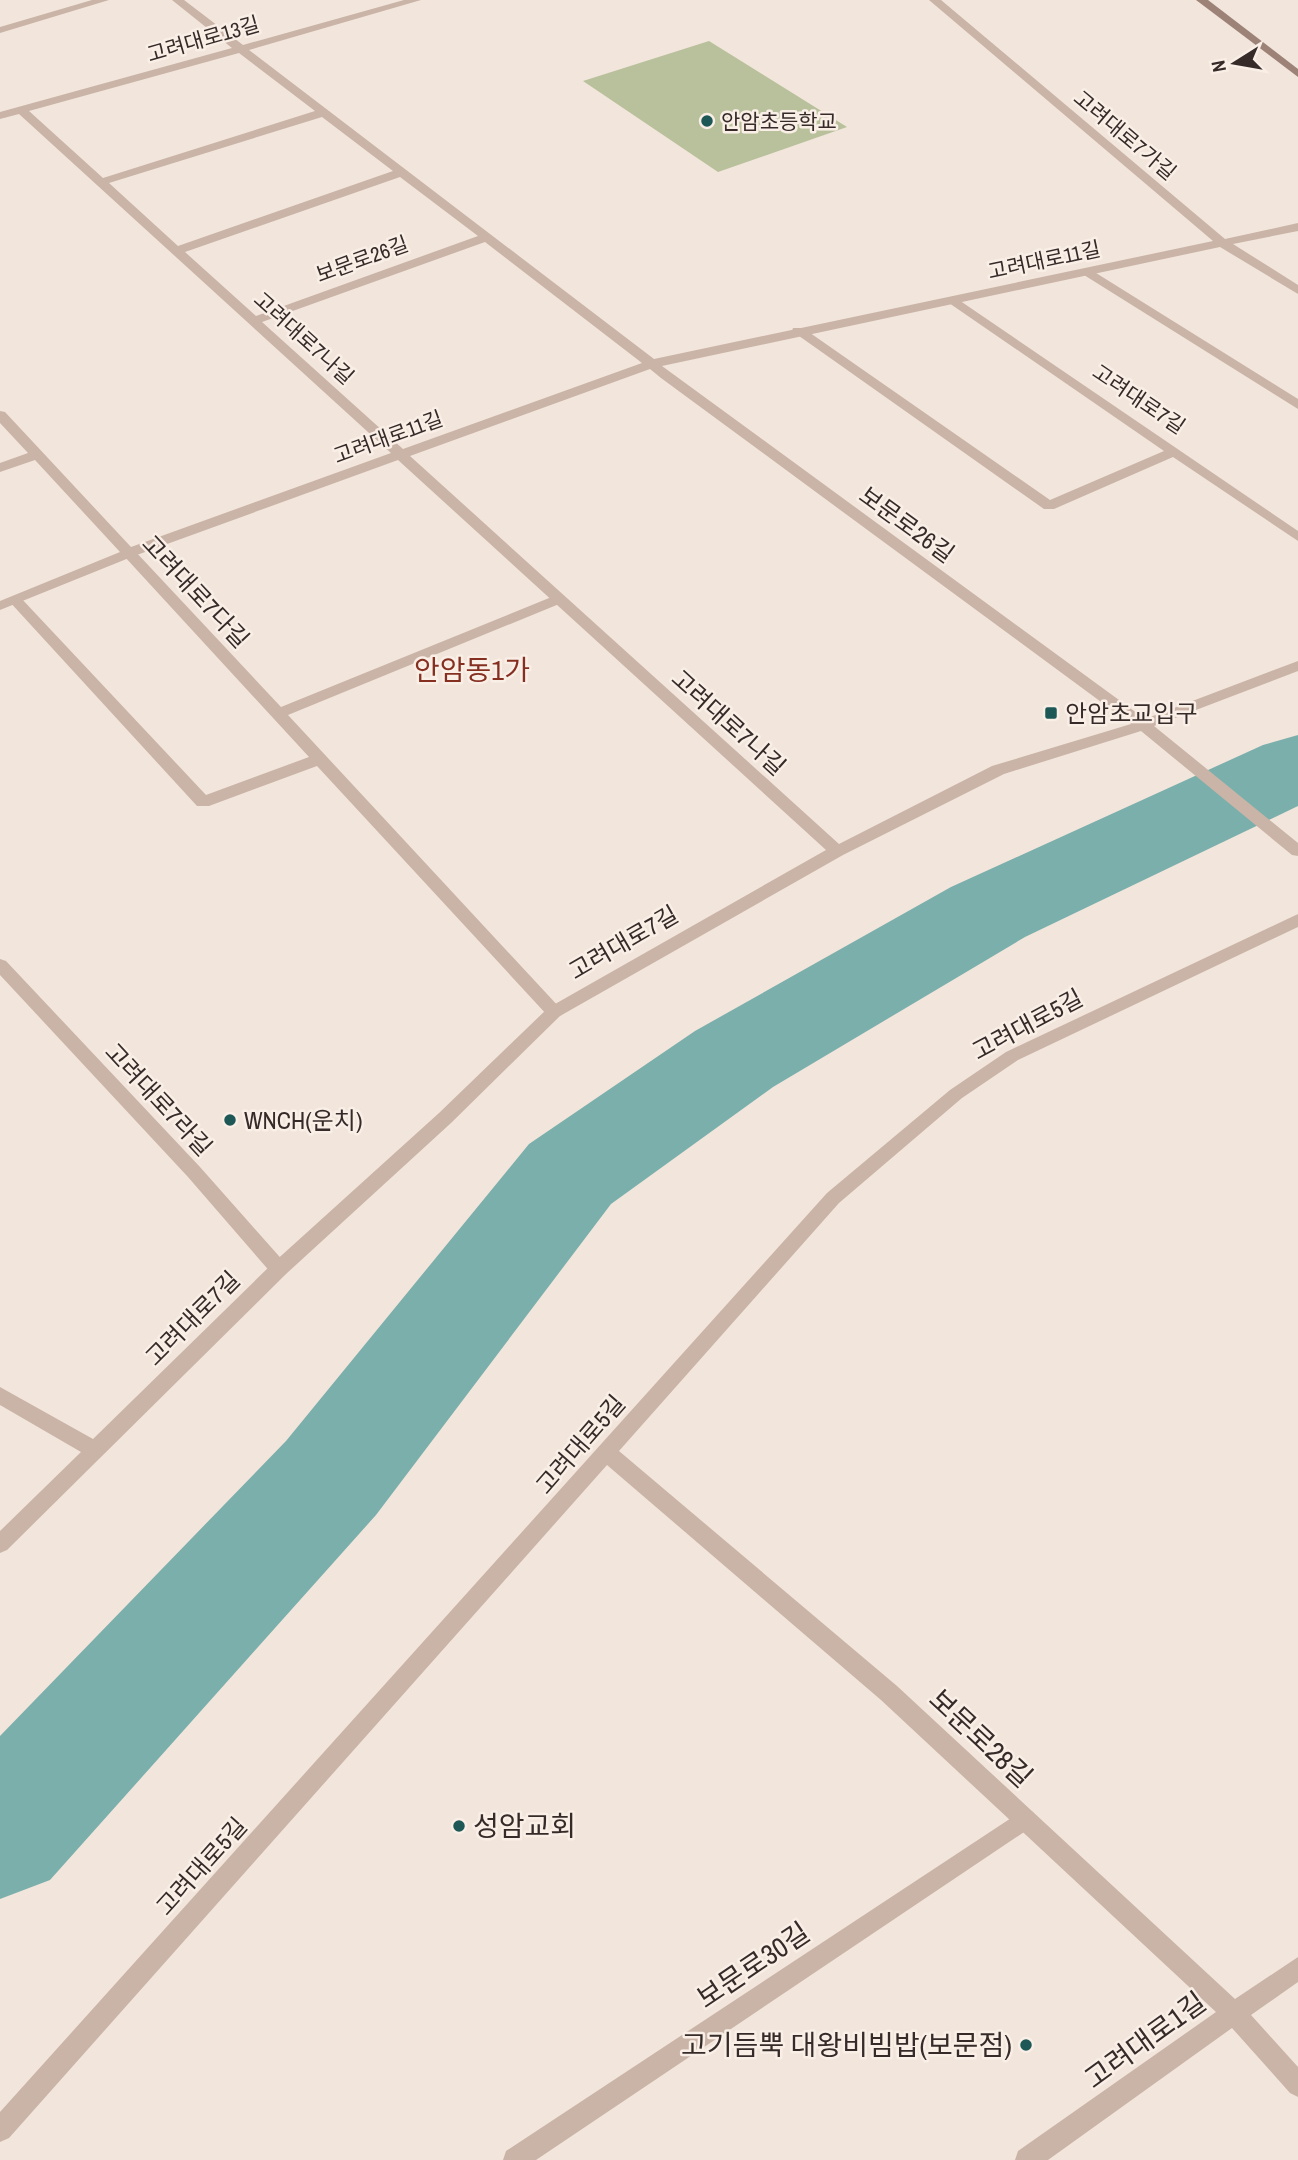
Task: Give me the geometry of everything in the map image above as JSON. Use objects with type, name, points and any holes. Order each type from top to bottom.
[{"type":"main road","points":[[1201,0],[1298,74]]},
{"type":"street","points":[[0,30],[104,0]]},
{"type":"street","name":"보문로26길","points":[[177,0],[238,50],[651,364],[1143,725],[1298,851]]},
{"type":"street","name":"고려대로13길","points":[[0,116],[416,0]]},
{"type":"street","name":"고려대로7가길","points":[[933,0],[1222,243],[1298,290]]},
{"type":"street","name":"고려대로7나길","points":[[21,110],[837,851]]},
{"type":"street","points":[[101,182],[322,113]]},
{"type":"street","points":[[177,251],[400,173]]},
{"type":"street","name":"고려대로11길","points":[[8,603],[129,553],[651,364],[1298,227]]},
{"type":"street","name":"보문로26길","points":[[254,321],[485,238]]},
{"type":"street","points":[[1088,272],[1298,405]]},
{"type":"street","name":"고려대로7길","points":[[953,300],[1298,537]]},
{"type":"street","points":[[798,331],[1049,506],[1175,452]]},
{"type":"street","name":"고려대로7다길","points":[[0,415],[554,1012]]},
{"type":"street","points":[[0,468],[37,455]]},
{"type":"street","points":[[278,714],[559,599]]},
{"type":"street","points":[[8,603],[203,802],[320,759]]},
{"type":"street","name":"고려대로7길","points":[[0,1544],[279,1269],[445,1118],[554,1012],[837,851],[998,770],[1143,725],[1298,666]]},
{"type":"street","name":"고려대로5길","points":[[0,2130],[607,1453],[768,1267],[833,1198],[956,1094],[1012,1056],[1298,920]]},
{"type":"street","name":"고려대로7라길","points":[[0,965],[194,1172],[279,1269]]},
{"type":"street","points":[[0,1395],[95,1450]]},
{"type":"street","name":"보문로28길","points":[[607,1453],[889,1693],[1234,2013],[1298,2085]]},
{"type":"street","name":"보문로30길","points":[[514,2160],[1024,1819]]},
{"type":"street","name":"고려대로1길","points":[[1027,2160],[1298,1968]]},
{"type":"green space","points":[[709,41],[847,127],[718,172],[583,81]]},
{"type":"waterway","points":[[0,1834],[331,1478],[570,1174],[734,1059],[988,912],[1298,767]]},
{"type":"place","name":"안암초등학교","points":[[707,121]]},
{"type":"place","name":"안암초교입구","points":[[1051,713]]},
{"type":"place","name":"WNCH(운치)","points":[[230,1120]]},
{"type":"place","name":"성암교회","points":[[459,1826]]},
{"type":"place","name":"고기듬뿍 대왕비빔밥(보문점)","points":[[1026,2045]]},
{"type":"district","name":"안암동1가","points":[[472,670]]}]
